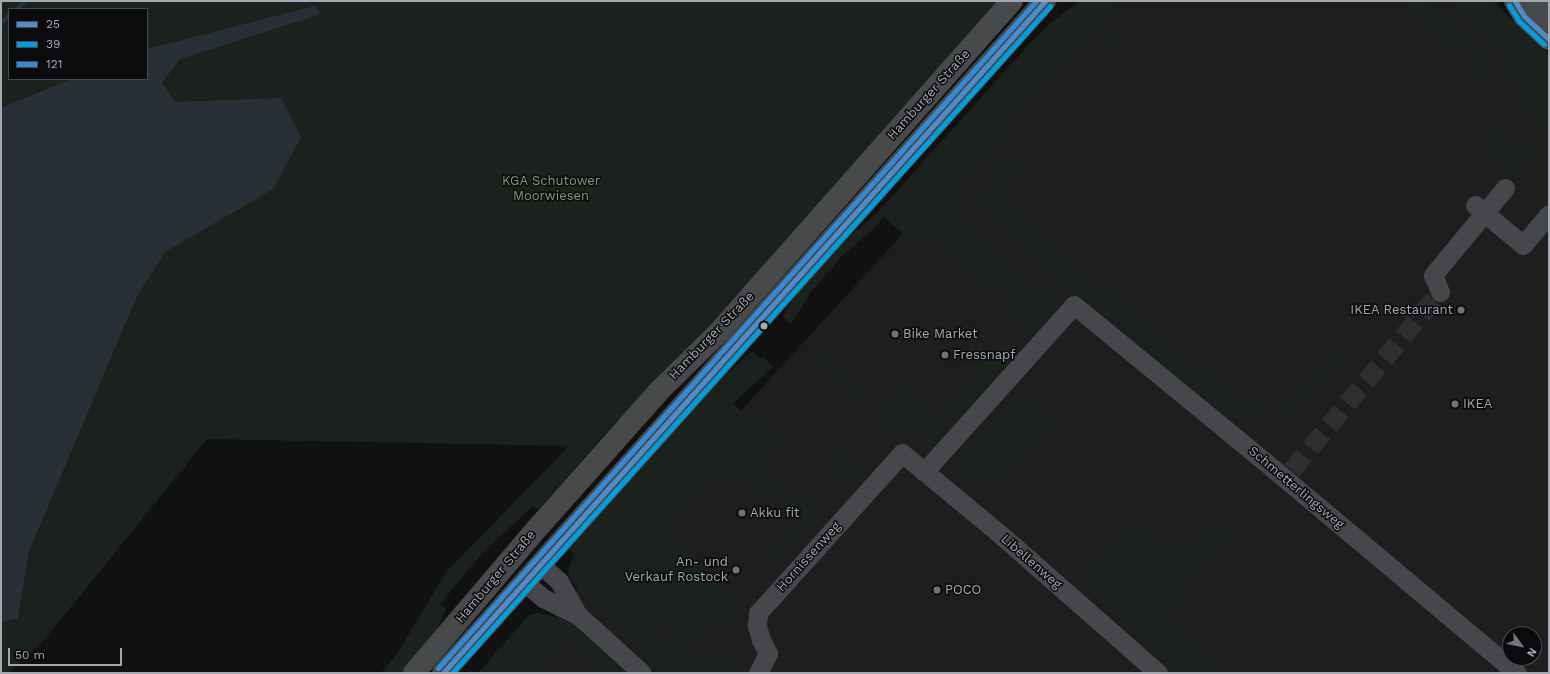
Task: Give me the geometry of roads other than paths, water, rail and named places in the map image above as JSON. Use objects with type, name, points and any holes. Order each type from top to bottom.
[{"type":"main road","name":"Hamburger Straße","points":[[414,673],[505,565],[658,392],[719,332],[1012,1]]},
{"type":"main road","name":"Hamburger Straße","points":[[443,673],[1044,1]]},
{"type":"main road","points":[[1515,1],[1524,16],[1549,39]]},
{"type":"main road","points":[[1535,1],[1549,14]]},
{"type":"main road","points":[[520,548],[540,564]]},
{"type":"main road","points":[[505,565],[524,582]]},
{"type":"street","points":[[1440,292],[1433,275],[1480,209],[1505,188]]},
{"type":"street","points":[[1480,209],[1523,245],[1549,214]]},
{"type":"street","name":"Schmetterlingsweg","points":[[924,472],[1074,305],[1264,461],[1517,673]]},
{"type":"street","name":"Libellenweg","points":[[902,453],[1001,535],[1158,673]]},
{"type":"street","name":"Hornissenweg","points":[[758,673],[768,653],[760,640],[757,626],[758,613],[902,453]]},
{"type":"street","points":[[540,564],[559,581],[578,615]]},
{"type":"street","points":[[524,582],[543,598],[578,615],[642,673]]},
{"type":"waterway","points":[[17,8],[25,1]]},
{"type":"waterway","points":[[1,22],[8,16]]},
{"type":"tunnel","points":[[1292,470],[1440,292]]},
{"type":"place","name":"IKEA Restaurant","points":[[1461,310]]},
{"type":"place","name":"Bike Market","points":[[895,334]]},
{"type":"place","name":"Fressnapf","points":[[945,355]]},
{"type":"place","name":"IKEA","points":[[1455,404]]},
{"type":"place","name":"Akku fit","points":[[742,513]]},
{"type":"place","name":"An- und Verkauf Rostock","points":[[736,570]]},
{"type":"place","name":"POCO","points":[[937,590]]},
{"type":"park label","name":"KGA Schutower Moorwiesen","points":[[551,190]]}]
